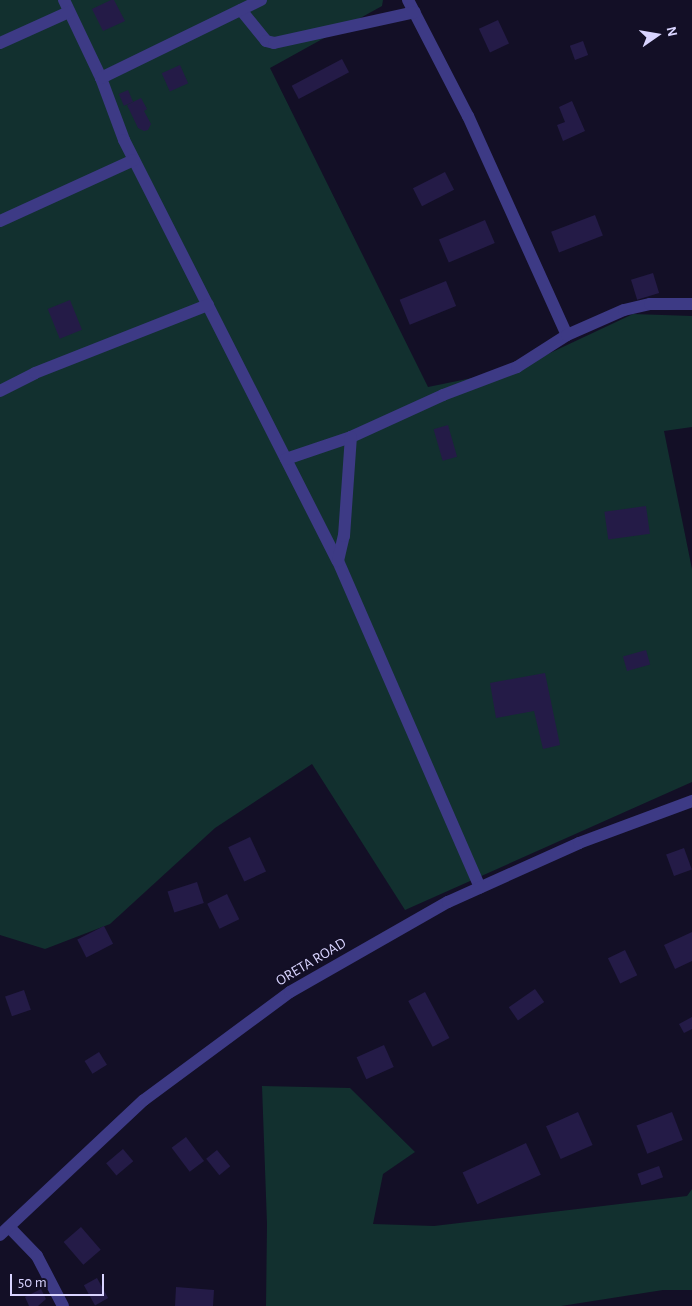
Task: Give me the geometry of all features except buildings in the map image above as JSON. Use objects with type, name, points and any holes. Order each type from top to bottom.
[{"type":"street","points":[[101,78],[261,0]]},
{"type":"street","points":[[408,0],[468,116],[566,335]]},
{"type":"street","points":[[0,43],[66,6],[101,78],[124,140],[338,561],[480,887]]},
{"type":"street","points":[[241,10],[266,41],[274,43],[414,12]]},
{"type":"street","points":[[0,221],[134,160]]},
{"type":"street","points":[[286,459],[350,437],[443,395],[517,367],[566,335],[624,310],[650,304],[692,304]]},
{"type":"street","points":[[0,391],[35,373],[208,305]]},
{"type":"street","points":[[338,561],[344,536],[350,437]]},
{"type":"street","points":[[322,531],[344,522]]},
{"type":"street","name":"ORETA ROAD","points":[[5,1231],[144,1100],[290,992],[448,902],[579,843],[692,801]]},
{"type":"street","points":[[5,1231],[37,1256],[63,1306]]},
{"type":"green space","points":[[0,0],[383,0],[382,6],[270,68],[428,387],[516,369],[633,314],[692,316],[692,427],[664,431],[692,569],[692,782],[405,910],[312,764],[215,828],[110,924],[45,949],[0,935]]},
{"type":"green space","points":[[262,1086],[350,1088],[415,1152],[383,1174],[373,1224],[434,1226],[687,1196],[692,1189],[692,1290],[663,1290],[561,1306],[266,1306],[267,1224]]}]
